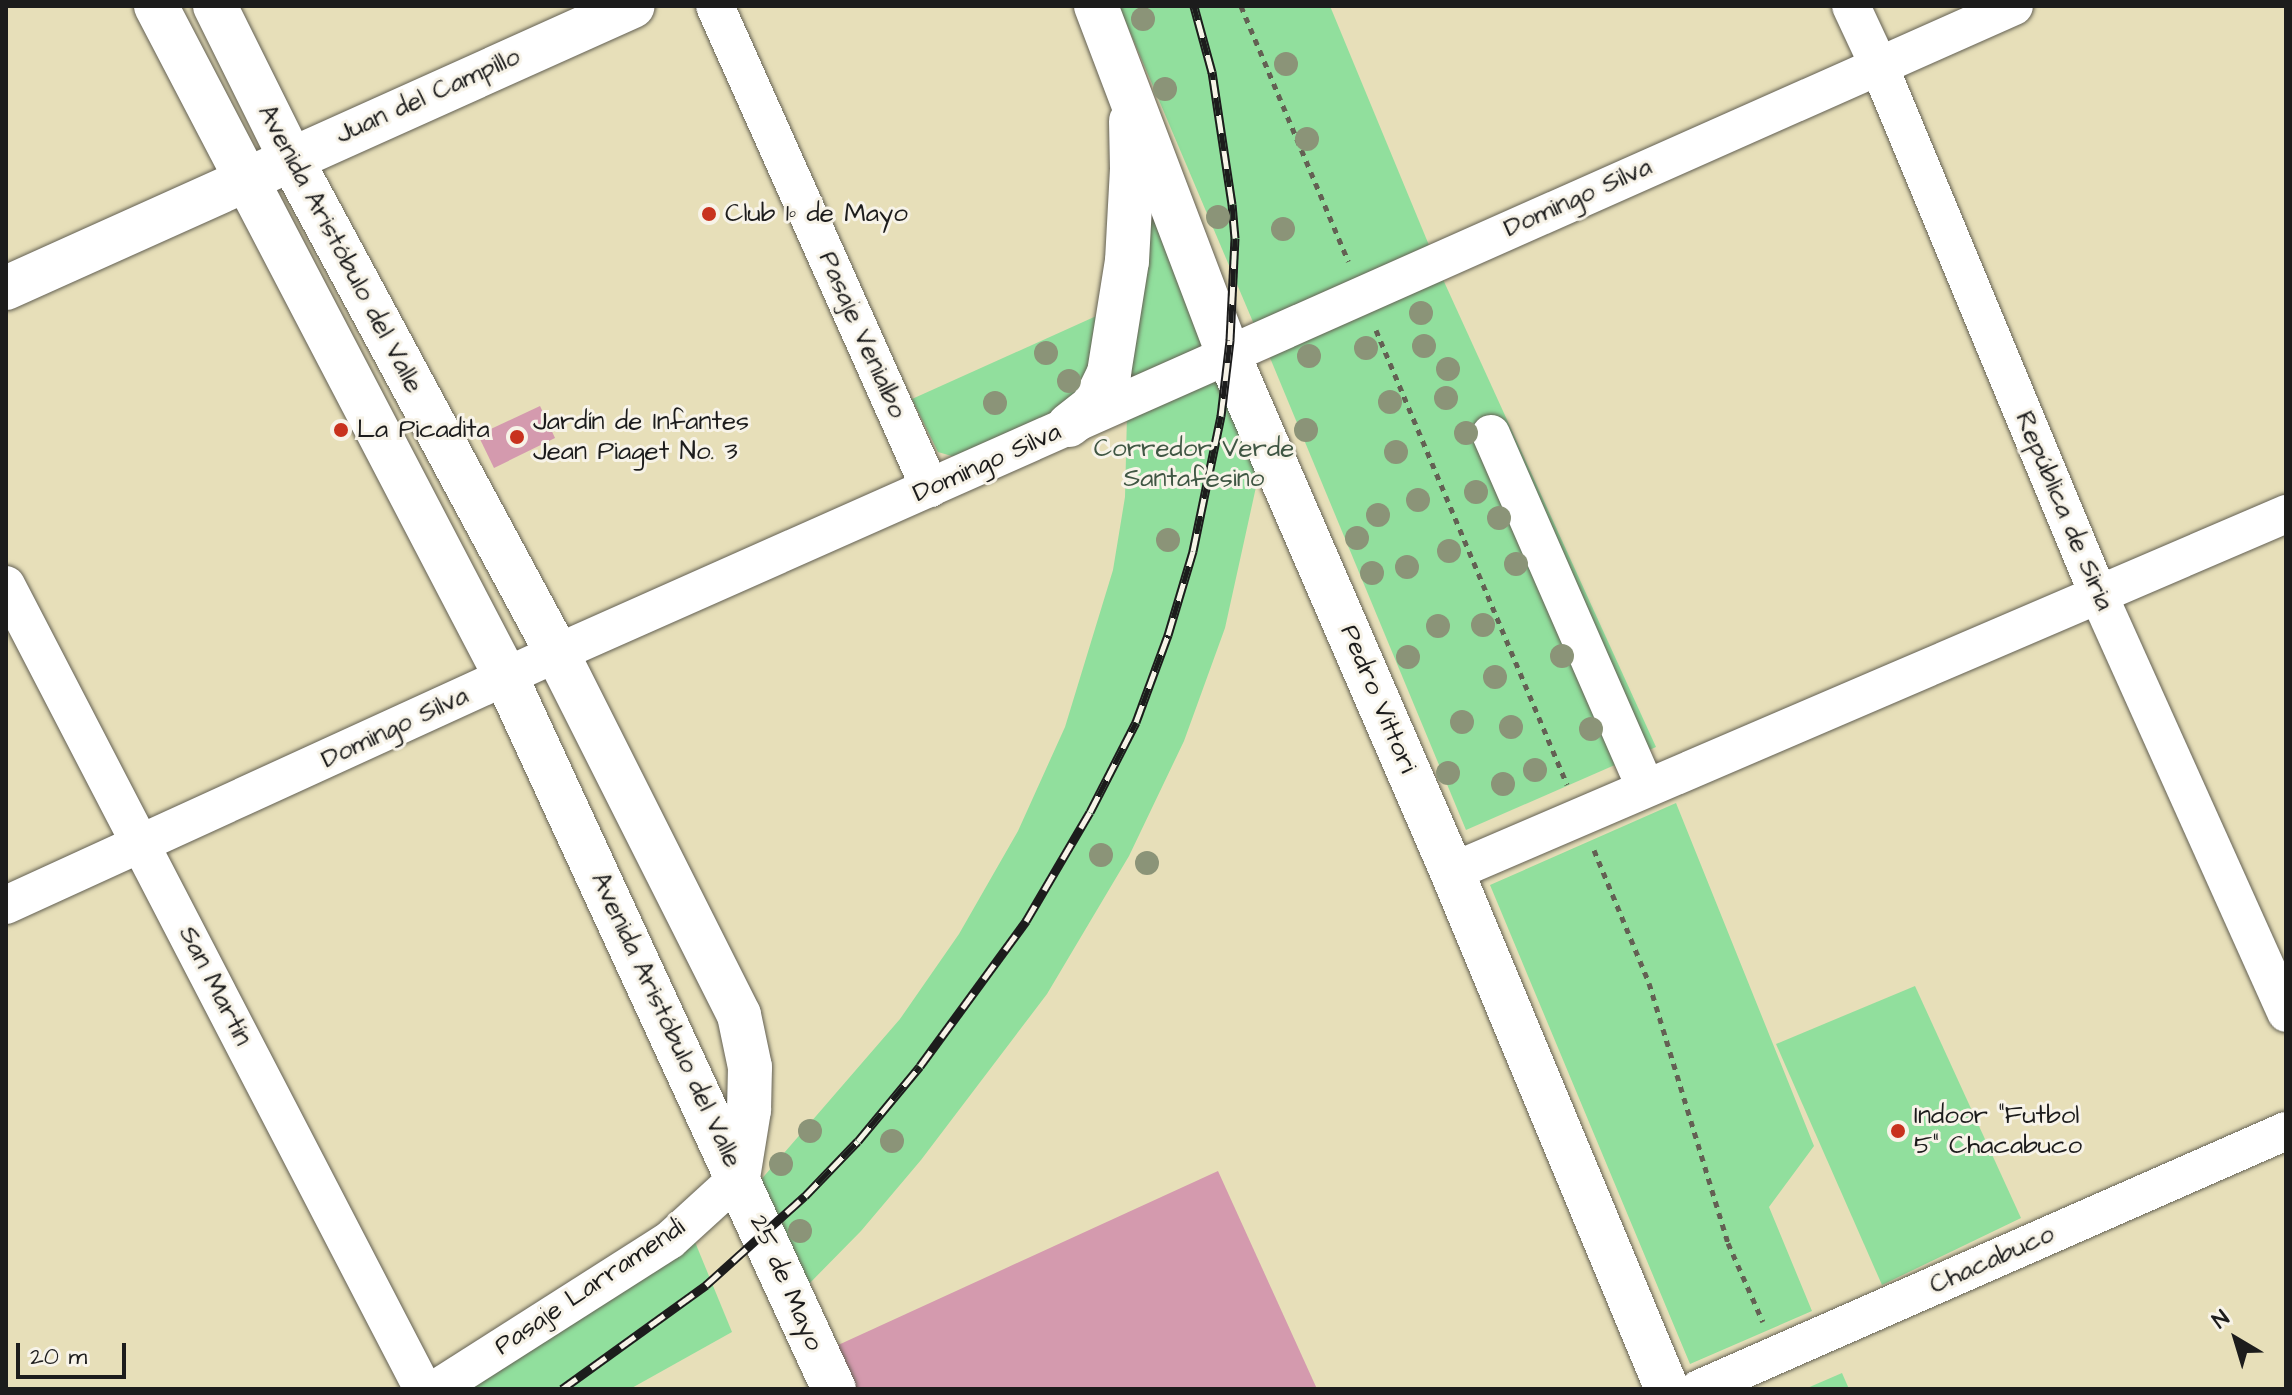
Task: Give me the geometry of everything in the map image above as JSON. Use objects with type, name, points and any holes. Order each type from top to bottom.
[{"type":"main road","name":"Avenida Aristóbulo del Valle","points":[[156,6],[506,677],[738,1178]]},
{"type":"main road","name":"Avenida Aristóbulo del Valle","points":[[215,6],[290,157],[557,653],[739,1015],[750,1067],[749,1110],[738,1178]]},
{"type":"main road","name":"Juan del Campillo","points":[[6,288],[290,157],[633,6]]},
{"type":"main road","name":"Pedro Vittori","points":[[1096,6],[1123,70],[1228,354],[1452,872],[1667,1389]]},
{"type":"main road","points":[[1069,425],[1093,406],[1104,391],[1122,303],[1132,169],[1130,118],[1123,70]]},
{"type":"main road","name":"25 de Mayo","points":[[738,1178],[834,1389]]},
{"type":"street","name":"Pasaje Venialbo","points":[[715,6],[930,488]]},
{"type":"street","name":"República de Siria","points":[[1851,6],[1879,66],[2099,596],[2286,1013]]},
{"type":"street","name":"Domingo Silva","points":[[6,905],[557,653],[2014,6]]},
{"type":"street","points":[[1491,434],[1646,788]]},
{"type":"street","points":[[1452,872],[2286,514]]},
{"type":"street","name":"San Martín","points":[[6,585],[423,1389]]},
{"type":"street","name":"Chacabuco","points":[[1699,1389],[2286,1131]]},
{"type":"street","name":"Pasaje Larramendi","points":[[436,1389],[670,1240],[738,1178]]},
{"type":"path","points":[[1241,6],[1649,983],[1728,1243],[1777,1355]]},
{"type":"green space","points":[[1119,6],[1330,6],[1431,250],[1256,329]]},
{"type":"green space","name":"Corredor Verde Santafesino","points":[[1147,154],[1226,343],[1121,390]]},
{"type":"green space","points":[[1441,275],[1656,747],[1466,830],[1268,353]]},
{"type":"green space","points":[[1103,313],[1087,382],[1069,406],[955,457],[938,452],[912,399]]},
{"type":"green space","name":"Corredor Verde Santafesino","points":[[1238,366],[1267,437],[1225,628],[1184,741],[1129,856],[1047,994],[921,1160],[861,1231],[802,1291],[752,1190],[900,1019],[959,934],[1018,831],[1065,727],[1113,570],[1125,497],[1127,415]]},
{"type":"green space","points":[[1676,803],[1814,1146],[1769,1207],[1812,1311],[1690,1364],[1490,885]]},
{"type":"green space","name":"Indoor \"Futbol 5\" Chacabuco","points":[[1915,986],[2021,1218],[1882,1285],[1776,1044]]},
{"type":"green space","points":[[695,1242],[732,1332],[630,1389],[460,1389]]},
{"type":"green space","points":[[1842,1373],[1849,1389],[1805,1389]]},
{"type":"building","name":"Jardín de Infantes Jean Piaget No. 3","points":[[540,406],[555,438],[494,468],[478,435]]},
{"type":"building","points":[[1218,1171],[1317,1389],[855,1389],[836,1346]]},
{"type":"railway","points":[[562,1389],[706,1285],[805,1196],[858,1141],[920,1066],[1026,921],[1090,812],[1136,722],[1168,635],[1193,551],[1221,416],[1230,340],[1235,238],[1232,204],[1212,72],[1194,6]]},
{"type":"place","name":"Club 1º de Mayo","points":[[709,214]]},
{"type":"place","name":"La Picadita","points":[[341,430]]},
{"type":"place","name":"Jardín de Infantes Jean Piaget No. 3","points":[[517,437]]},
{"type":"place","name":"Indoor \"Futbol 5\" Chacabuco","points":[[1898,1131]]}]
